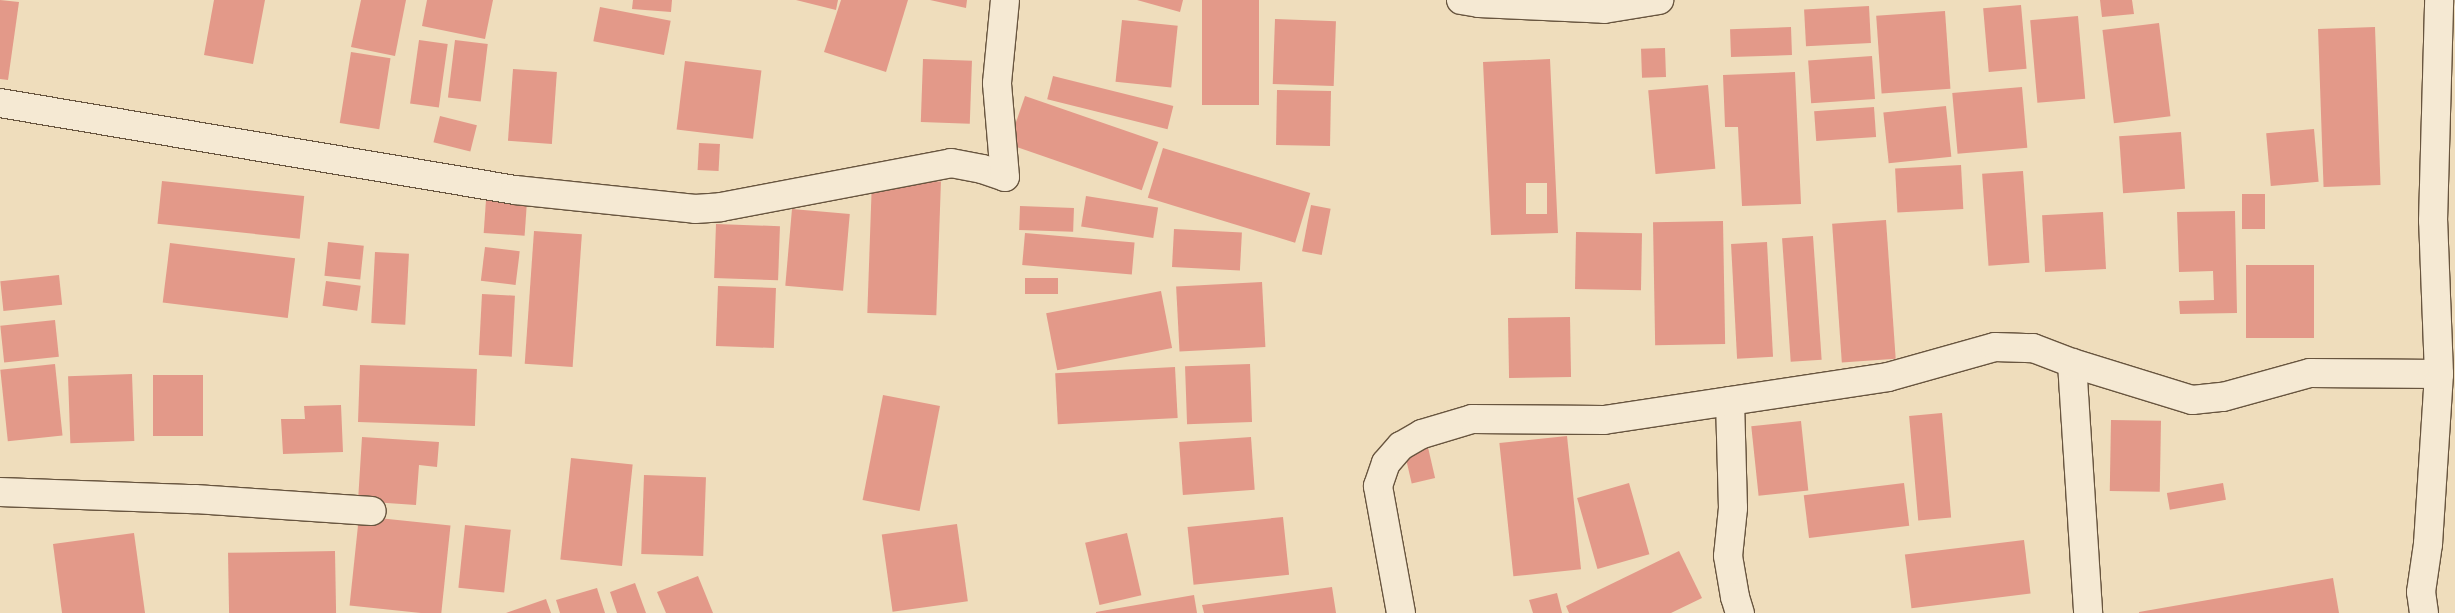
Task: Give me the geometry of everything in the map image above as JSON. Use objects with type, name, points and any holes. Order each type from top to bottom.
[{"type":"street","points":[[0,103],[515,190],[695,209],[721,207],[952,163],[982,169],[1006,177],[997,83],[1005,0]]},
{"type":"street","points":[[1462,0],[1479,3],[1604,8],[1659,0]]},
{"type":"street","points":[[2424,613],[2421,592],[2428,544],[2439,374],[2433,221],[2439,0]]},
{"type":"street","points":[[1401,613],[1378,486],[1386,463],[1401,446],[1422,434],[1472,419],[1604,420],[1888,377],[1995,347],[2032,348],[2072,363],[2192,400],[2223,397],[2310,373],[2439,374]]},
{"type":"street","points":[[2072,363],[2088,613]]},
{"type":"street","points":[[1730,401],[1733,508],[1728,556],[1735,597],[1740,613]]},
{"type":"street","points":[[0,492],[195,499],[372,511]]},
{"type":"building","points":[[0,0],[19,2],[8,80],[0,79]]},
{"type":"building","points":[[214,0],[265,0],[253,64],[204,55]]},
{"type":"building","points":[[361,0],[406,0],[395,56],[351,47]]},
{"type":"building","points":[[427,0],[493,0],[485,39],[422,26]]},
{"type":"building","points":[[633,0],[672,0],[671,12],[632,9]]},
{"type":"building","points":[[796,0],[838,0],[836,10]]},
{"type":"building","points":[[841,0],[908,0],[886,72],[824,52]]},
{"type":"building","points":[[930,0],[967,0],[966,8]]},
{"type":"building","points":[[1137,0],[1183,0],[1180,12]]},
{"type":"building","points":[[1202,0],[1259,0],[1259,105],[1202,105]]},
{"type":"building","points":[[2100,0],[2132,0],[2134,14],[2102,17]]},
{"type":"building","points":[[2021,5],[2027,69],[1989,72],[1983,8]]},
{"type":"building","points":[[1869,6],[1871,43],[1806,46],[1804,9]]},
{"type":"building","points":[[600,7],[671,21],[664,55],[593,41]]},
{"type":"building","points":[[1945,11],[1950,89],[1882,94],[1876,16]]},
{"type":"building","points":[[2078,16],[2085,99],[2037,103],[2030,20]]},
{"type":"building","points":[[1275,19],[1336,21],[1334,86],[1273,84]]},
{"type":"building","points":[[1122,20],[1178,26],[1171,88],[1116,82]]},
{"type":"building","points":[[2159,23],[2170,116],[2114,123],[2102,30]]},
{"type":"building","points":[[1791,27],[1792,55],[1731,57],[1730,29]]},
{"type":"building","points":[[2375,27],[2381,185],[2324,187],[2318,29]]},
{"type":"building","points":[[419,40],[448,44],[439,107],[410,103]]},
{"type":"building","points":[[455,40],[488,44],[481,102],[448,98]]},
{"type":"building","points":[[1665,48],[1666,77],[1642,78],[1641,49]]},
{"type":"building","points":[[351,52],[391,58],[379,129],[340,123]]},
{"type":"building","points":[[1872,56],[1875,99],[1811,103],[1808,60]]},
{"type":"building","points":[[923,59],[972,61],[970,124],[921,122]]},
{"type":"building","points":[[1550,59],[1558,233],[1491,235],[1483,62]],"holes":[[[1526,183],[1547,183],[1547,214],[1526,214]]]},
{"type":"building","points":[[685,61],[761,70],[753,139],[677,129]]},
{"type":"building","points":[[513,69],[557,72],[552,144],[508,141]]},
{"type":"building","points":[[1795,72],[1801,204],[1742,206],[1738,127],[1725,127],[1723,75]]},
{"type":"building","points":[[1053,76],[1173,106],[1168,129],[1047,99]]},
{"type":"building","points":[[1708,85],[1715,169],[1656,174],[1648,90]]},
{"type":"building","points":[[2022,87],[2027,148],[1958,154],[1952,93]]},
{"type":"building","points":[[1277,90],[1331,91],[1330,146],[1276,145]]},
{"type":"building","points":[[1025,96],[1158,142],[1142,190],[1008,144]]},
{"type":"building","points":[[1946,106],[1951,157],[1889,163],[1883,113]]},
{"type":"building","points":[[1874,107],[1876,137],[1816,141],[1814,111]]},
{"type":"building","points":[[440,116],[477,125],[470,151],[433,142]]},
{"type":"building","points":[[2314,129],[2319,182],[2271,186],[2266,133]]},
{"type":"building","points":[[2181,132],[2185,189],[2123,193],[2119,136]]},
{"type":"building","points":[[699,143],[720,144],[719,171],[698,170]]},
{"type":"building","points":[[1163,148],[1310,193],[1295,243],[1148,198]]},
{"type":"building","points":[[1961,165],[1963,209],[1897,212],[1895,168]]},
{"type":"building","points":[[2023,171],[2029,263],[1989,266],[1982,174]]},
{"type":"building","points":[[872,179],[941,181],[936,315],[867,313]]},
{"type":"building","points":[[162,181],[304,196],[300,239],[158,224]]},
{"type":"building","points":[[2242,194],[2265,194],[2265,229],[2242,229]]},
{"type":"building","points":[[1086,196],[1158,207],[1153,238],[1081,227]]},
{"type":"building","points":[[486,200],[527,203],[525,236],[484,233]]},
{"type":"building","points":[[1311,205],[1331,209],[1322,255],[1302,251]]},
{"type":"building","points":[[1020,206],[1074,208],[1073,232],[1019,230]]},
{"type":"building","points":[[792,209],[850,214],[843,291],[785,286]]},
{"type":"building","points":[[2235,211],[2237,313],[2180,314],[2179,301],[2214,300],[2213,271],[2179,272],[2177,212]]},
{"type":"building","points":[[2103,212],[2106,269],[2045,272],[2042,215]]},
{"type":"building","points":[[1886,220],[1896,359],[1842,362],[1832,224]]},
{"type":"building","points":[[1723,221],[1725,344],[1655,345],[1653,222]]},
{"type":"building","points":[[716,224],[780,226],[778,280],[714,278]]},
{"type":"building","points":[[1174,229],[1242,233],[1240,271],[1172,267]]},
{"type":"building","points":[[534,231],[582,234],[573,367],[525,364]]},
{"type":"building","points":[[1576,232],[1642,233],[1641,290],[1575,289]]},
{"type":"building","points":[[1025,233],[1135,243],[1132,274],[1022,265]]},
{"type":"building","points":[[1813,236],[1822,360],[1791,362],[1782,238]]},
{"type":"building","points":[[328,242],[364,246],[360,280],[324,276]]},
{"type":"building","points":[[1767,242],[1773,357],[1737,359],[1731,244]]},
{"type":"building","points":[[170,243],[295,258],[288,318],[163,303]]},
{"type":"building","points":[[485,247],[520,251],[516,285],[481,281]]},
{"type":"building","points":[[375,252],[409,254],[405,325],[371,323]]},
{"type":"building","points":[[2246,265],[2314,265],[2314,338],[2246,338]]},
{"type":"building","points":[[59,275],[62,305],[3,311],[0,281]]},
{"type":"building","points":[[1025,278],[1058,278],[1058,294],[1025,294]]},
{"type":"building","points":[[326,281],[361,286],[357,311],[323,306]]},
{"type":"building","points":[[1262,282],[1265,347],[1180,351],[1176,287]]},
{"type":"building","points":[[718,286],[776,288],[774,348],[716,346]]},
{"type":"building","points":[[1161,291],[1172,348],[1057,370],[1046,313]]},
{"type":"building","points":[[482,294],[515,296],[512,357],[479,355]]},
{"type":"building","points":[[1570,317],[1571,377],[1509,378],[1508,318]]},
{"type":"building","points":[[55,320],[59,357],[4,363],[0,326]]},
{"type":"building","points":[[55,364],[63,436],[8,441],[0,370]]},
{"type":"building","points":[[1250,364],[1252,422],[1187,424],[1185,366]]},
{"type":"building","points":[[360,365],[477,369],[475,426],[358,422]]},
{"type":"building","points":[[1175,367],[1178,418],[1058,424],[1055,373]]},
{"type":"building","points":[[132,374],[134,441],[70,443],[68,376]]},
{"type":"building","points":[[153,375],[203,375],[203,436],[153,436]]},
{"type":"building","points":[[883,395],[940,406],[920,511],[863,500]]},
{"type":"building","points":[[341,405],[343,452],[283,454],[281,419],[305,419],[304,406]]},
{"type":"building","points":[[1942,413],[1951,518],[1918,520],[1909,416]]},
{"type":"building","points":[[2111,420],[2161,421],[2160,492],[2110,491]]},
{"type":"building","points":[[1801,421],[1808,491],[1759,496],[1751,426]]},
{"type":"building","points":[[1567,436],[1581,569],[1513,576],[1499,443]]},
{"type":"building","points":[[362,437],[439,442],[437,467],[419,465],[416,505],[358,501]]},
{"type":"building","points":[[1251,437],[1255,490],[1183,495],[1179,442]]},
{"type":"building","points":[[1427,443],[1435,478],[1412,483],[1404,448]]},
{"type":"building","points":[[571,458],[633,464],[622,566],[560,559]]},
{"type":"building","points":[[644,475],[706,477],[703,556],[641,554]]},
{"type":"building","points":[[1629,483],[1649,554],[1597,569],[1577,498]]},
{"type":"building","points":[[1904,483],[1909,526],[1809,538],[1804,495]]},
{"type":"building","points":[[2223,483],[2226,500],[2170,510],[2167,493]]},
{"type":"building","points":[[359,516],[450,526],[441,613],[421,613],[350,606]]},
{"type":"building","points":[[1283,517],[1289,575],[1194,585],[1188,527]]},
{"type":"building","points":[[957,524],[968,601],[893,612],[882,535]]},
{"type":"building","points":[[465,525],[511,530],[504,592],[458,588]]},
{"type":"building","points":[[134,533],[145,613],[62,613],[53,544]]},
{"type":"building","points":[[1127,533],[1141,595],[1099,605],[1085,543]]},
{"type":"building","points":[[2024,540],[2031,594],[1911,608],[1905,555]]},
{"type":"building","points":[[335,551],[336,613],[229,613],[228,553]]},
{"type":"building","points":[[1679,551],[1702,598],[1671,613],[1569,613],[1566,606]]},
{"type":"building","points":[[698,576],[713,613],[666,613],[657,592]]},
{"type":"building","points":[[2333,578],[2339,613],[2139,613],[2139,612]]},
{"type":"building","points":[[635,583],[646,613],[617,613],[610,592]]},
{"type":"building","points":[[1332,587],[1336,613],[1204,613],[1202,605]]},
{"type":"building","points":[[597,588],[605,613],[560,613],[556,600]]},
{"type":"building","points":[[1557,593],[1562,613],[1533,613],[1529,600]]},
{"type":"building","points":[[1194,595],[1197,613],[1096,613],[1096,612]]},
{"type":"building","points":[[546,599],[551,613],[506,613]]}]
